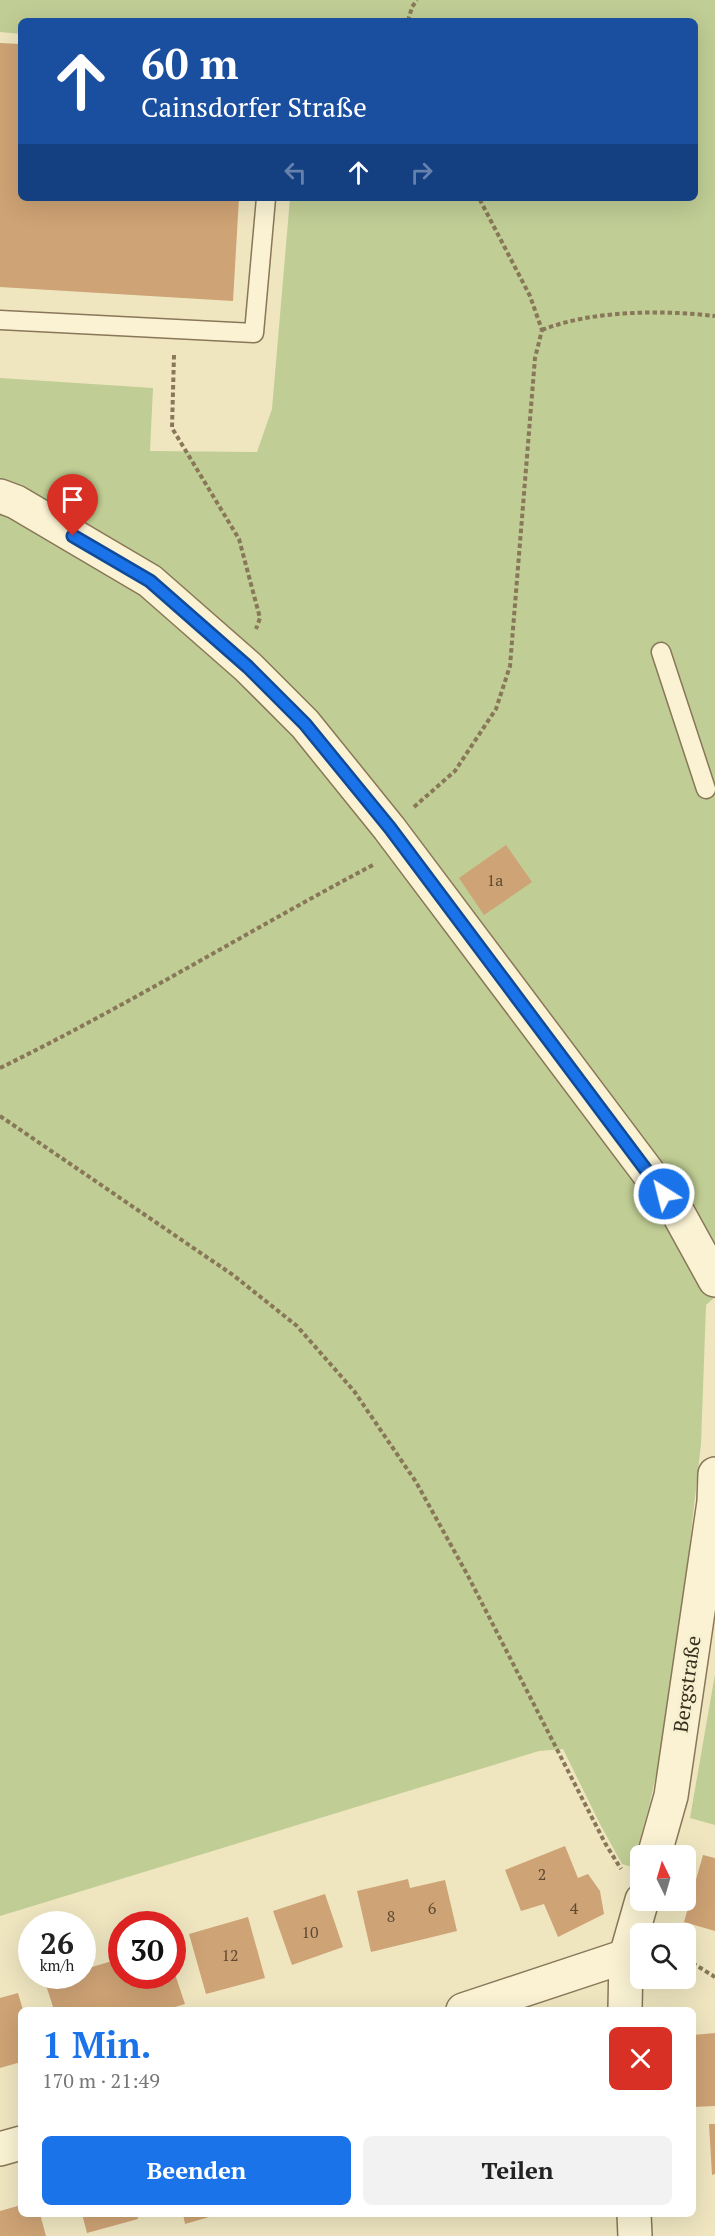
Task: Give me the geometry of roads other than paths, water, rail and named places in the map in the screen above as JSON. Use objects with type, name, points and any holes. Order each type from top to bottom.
[{"type":"street","points":[[0,496],[16,502],[150,581],[244,664],[305,724],[390,828],[677,1211],[715,1280]]},
{"type":"street","name":"Bergstraße","points":[[657,1845],[671,1796],[714,1502],[715,1474]]},
{"type":"street","points":[[625,2007],[626,1956],[631,1911]]},
{"type":"street","points":[[472,2007],[626,1956]]},
{"type":"street","points":[[0,2149],[18,2144]]},
{"type":"street","points":[[634,2217],[635,2236]]},
{"type":"lane","points":[[0,320],[175,327],[254,333],[266,201]]},
{"type":"lane","points":[[661,652],[706,789]]}]
